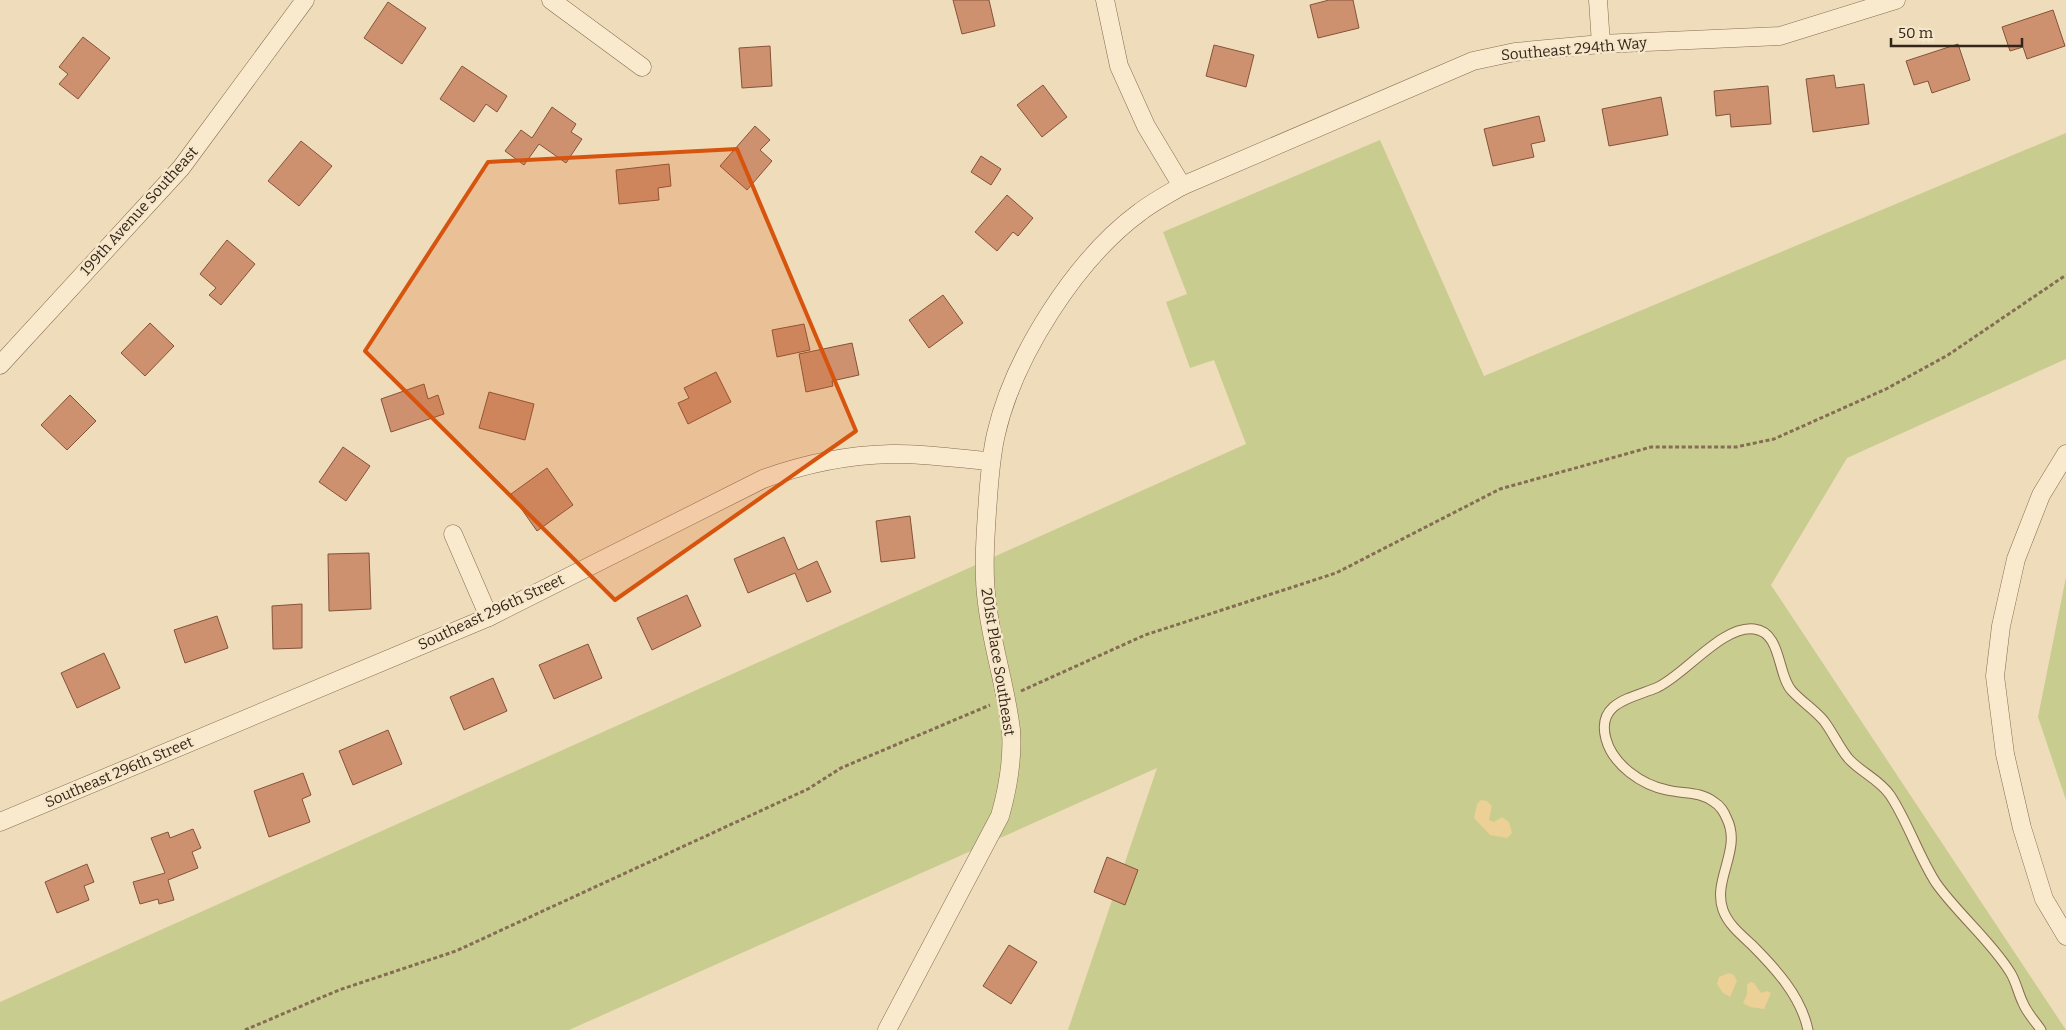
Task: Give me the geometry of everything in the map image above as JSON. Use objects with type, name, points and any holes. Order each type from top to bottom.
[{"type":"street","name":"199th Avenue Southeast","points":[[0,365],[181,168],[305,0]]},
{"type":"street","points":[[551,0],[642,67]]},
{"type":"street","points":[[1105,0],[1119,66],[1146,126],[1182,186]]},
{"type":"street","points":[[1598,0],[1601,44]]},
{"type":"street","name":"Southeast 294th Way","points":[[1182,186],[1473,61],[1515,52],[1601,44],[1780,36],[1896,0]]},
{"type":"street","name":"201st Place Southeast","points":[[887,1030],[1000,816],[1007,792],[1011,761],[1011,730],[987,602],[985,535],[990,461],[1004,406],[1028,353],[1064,292],[1109,239],[1140,212],[1182,186]]},
{"type":"street","name":"Southeast 296th Street","points":[[0,822],[489,617],[763,479],[794,468],[857,456],[892,454],[990,461]]},
{"type":"street","points":[[2066,454],[2041,494],[2016,559],[2001,626],[1995,676],[2005,754],[2022,828],[2044,899],[2066,936]]},
{"type":"street","points":[[453,534],[489,617]]},
{"type":"lane","points":[[1808,1030],[1800,1002],[1761,955],[1728,921],[1723,909],[1720,897],[1733,842],[1731,827],[1722,809],[1715,802],[1701,794],[1667,790],[1650,785],[1631,773],[1611,752],[1604,727],[1606,716],[1612,706],[1659,686],[1711,646],[1740,631],[1752,628],[1761,631],[1775,646],[1784,679],[1790,689],[1819,714],[1848,758],[1888,793],[1936,882],[2010,972],[2024,1006],[2041,1030]]},
{"type":"path","points":[[245,1030],[339,990],[456,950],[808,789],[841,768],[1005,699],[1145,635],[1336,573],[1500,489],[1651,448],[1736,447],[1774,439],[1886,389],[1948,355],[2066,275]]},
{"type":"highlighted area","points":[[737,149],[856,431],[615,600],[365,351],[488,162]]},
{"type":"green space","points":[[2066,133],[2066,359],[1847,458],[1771,585],[2066,1030],[1068,1030],[1157,768],[569,1030],[0,1030],[0,1002],[1246,444],[1214,360],[1190,368],[1166,302],[1187,294],[1163,232],[1380,140],[1484,376]]},
{"type":"green space","points":[[2066,577],[2066,800],[2038,717]]},
{"type":"sand","points":[[1481,800],[1487,801],[1492,806],[1489,820],[1494,822],[1502,817],[1509,822],[1512,833],[1507,838],[1490,835],[1474,818],[1477,804]]},
{"type":"sand","points":[[1729,973],[1734,975],[1737,981],[1730,997],[1723,993],[1717,984],[1719,977]]},
{"type":"sand","points":[[1750,982],[1754,983],[1761,993],[1767,991],[1771,993],[1764,1009],[1750,1007],[1743,1003],[1747,994],[1747,985]]},
{"type":"building","points":[[953,0],[989,0],[995,26],[962,34]]},
{"type":"building","points":[[1329,0],[1353,0],[1359,28],[1318,38],[1310,5]]},
{"type":"building","points":[[388,2],[426,28],[402,64],[364,38]]},
{"type":"building","points":[[2053,10],[2065,46],[2027,59],[2023,47],[2010,51],[2002,27]]},
{"type":"building","points":[[83,37],[110,58],[78,99],[59,84],[68,74],[59,67]]},
{"type":"building","points":[[1958,44],[1970,80],[1932,93],[1928,81],[1914,85],[1906,61]]},
{"type":"building","points":[[1214,45],[1254,55],[1246,87],[1206,76]]},
{"type":"building","points":[[770,46],[772,86],[742,88],[739,48]]},
{"type":"building","points":[[462,66],[507,96],[497,112],[486,104],[474,122],[440,99]]},
{"type":"building","points":[[1834,75],[1836,88],[1864,84],[1869,124],[1813,132],[1806,79]]},
{"type":"building","points":[[1043,85],[1067,117],[1042,137],[1017,105]]},
{"type":"building","points":[[1768,86],[1771,124],[1731,127],[1730,114],[1716,116],[1714,91]]},
{"type":"building","points":[[1661,97],[1668,135],[1609,146],[1602,109]]},
{"type":"building","points":[[552,107],[576,124],[571,132],[582,139],[566,163],[539,144],[524,165],[505,151],[521,130],[532,138]]},
{"type":"building","points":[[1539,116],[1545,141],[1531,144],[1534,157],[1493,166],[1484,129]]},
{"type":"building","points":[[755,126],[770,140],[760,150],[772,161],[747,190],[720,166]]},
{"type":"building","points":[[301,141],[332,166],[299,206],[268,181]]},
{"type":"building","points":[[981,156],[1001,169],[991,185],[971,172]]},
{"type":"building","points":[[669,164],[671,186],[658,188],[659,200],[619,204],[616,170]]},
{"type":"building","points":[[1007,195],[1033,218],[1018,236],[1013,232],[997,251],[975,232]]},
{"type":"building","points":[[227,240],[255,264],[221,305],[209,295],[216,288],[200,274]]},
{"type":"building","points":[[943,295],[963,323],[929,348],[909,320]]},
{"type":"building","points":[[150,323],[174,346],[145,376],[121,353]]},
{"type":"building","points":[[804,324],[810,350],[777,357],[772,330]]},
{"type":"building","points":[[852,343],[859,375],[832,381],[833,386],[806,392],[799,354]]},
{"type":"building","points":[[716,372],[731,402],[688,424],[678,403],[689,398],[684,388]]},
{"type":"building","points":[[424,384],[428,399],[438,395],[444,414],[391,432],[381,399]]},
{"type":"building","points":[[489,392],[534,404],[525,440],[479,428]]},
{"type":"building","points":[[70,395],[96,421],[67,450],[41,425]]},
{"type":"building","points":[[343,447],[370,466],[346,501],[319,482]]},
{"type":"building","points":[[547,468],[573,505],[537,531],[511,494]]},
{"type":"building","points":[[910,516],[915,558],[881,562],[876,521]]},
{"type":"building","points":[[784,537],[798,570],[817,561],[831,592],[807,602],[795,573],[748,593],[734,559]]},
{"type":"building","points":[[369,553],[371,609],[329,611],[328,554]]},
{"type":"building","points":[[687,595],[701,626],[652,650],[637,618]]},
{"type":"building","points":[[302,604],[302,648],[273,649],[272,606]]},
{"type":"building","points":[[217,616],[228,648],[185,663],[174,630]]},
{"type":"building","points":[[588,644],[602,678],[554,699],[539,665]]},
{"type":"building","points":[[104,653],[120,688],[77,708],[61,673]]},
{"type":"building","points":[[493,678],[507,711],[464,730],[450,697]]},
{"type":"building","points":[[388,730],[402,764],[353,785],[339,751]]},
{"type":"building","points":[[303,773],[311,795],[302,799],[310,822],[269,837],[254,791]]},
{"type":"building","points":[[193,829],[201,848],[192,852],[198,868],[168,880],[174,900],[159,904],[158,899],[140,904],[133,882],[165,873],[151,838],[168,832],[170,838]]},
{"type":"building","points":[[1107,857],[1138,870],[1125,905],[1094,892]]},
{"type":"building","points":[[87,864],[94,882],[84,886],[89,900],[57,913],[45,882]]},
{"type":"building","points":[[1009,945],[1037,962],[1011,1004],[983,986]]}]
